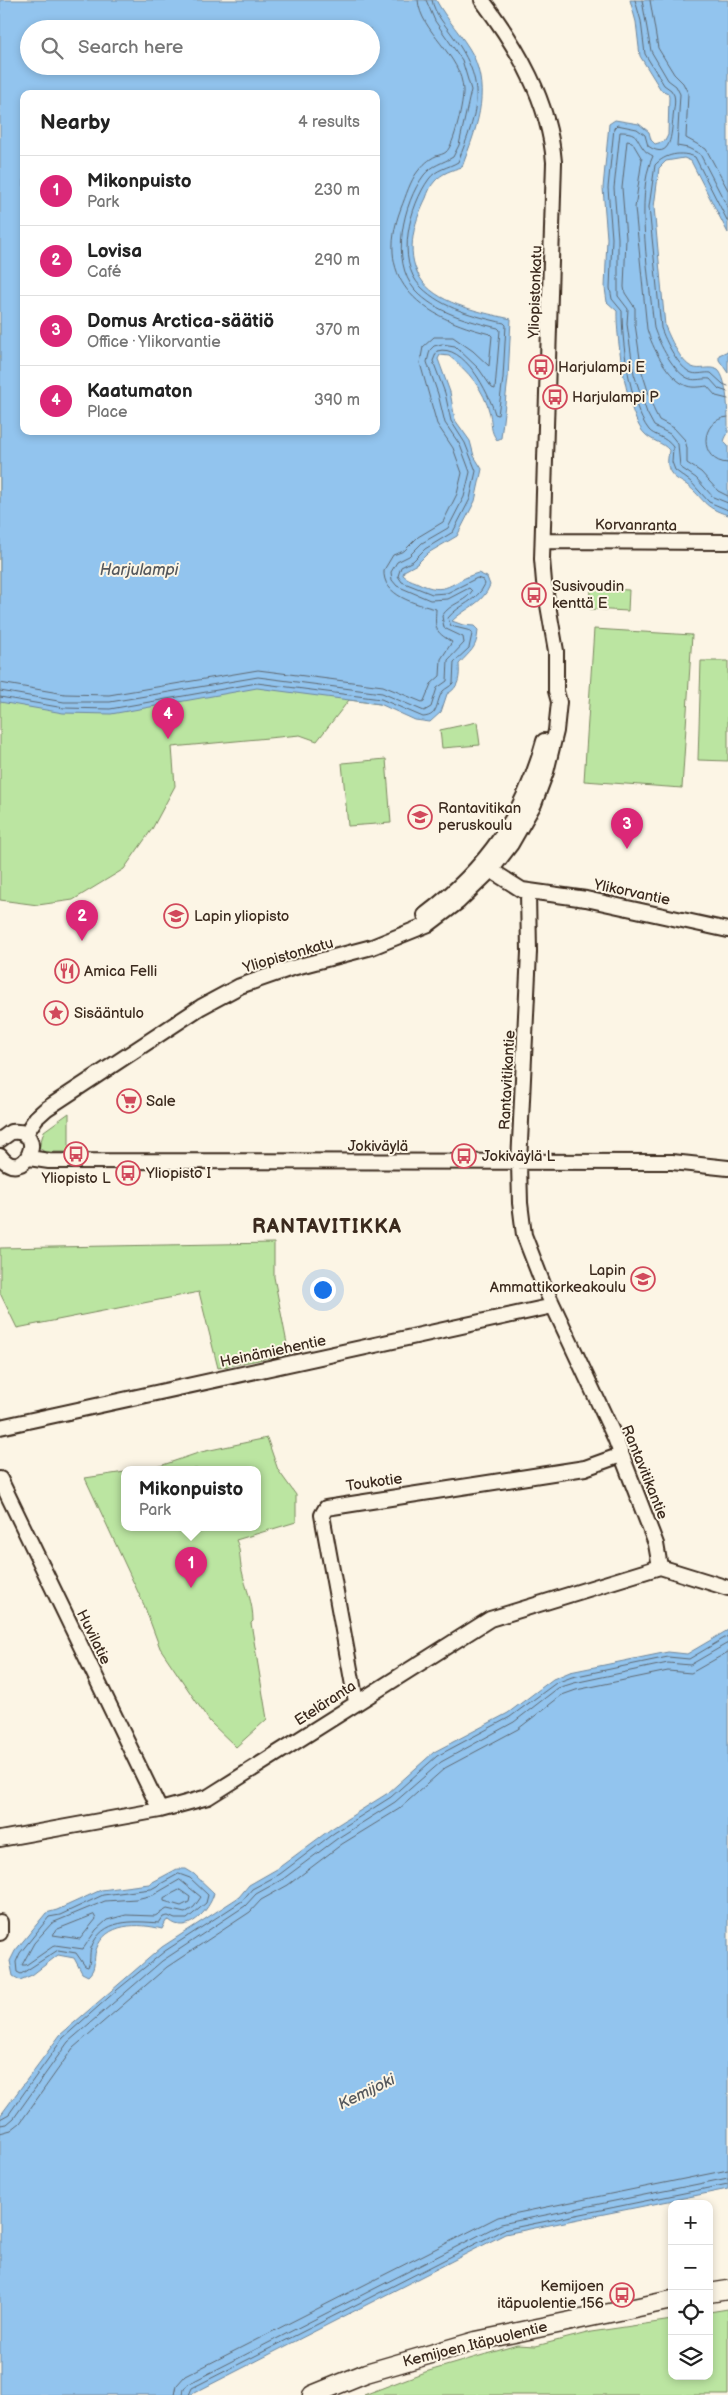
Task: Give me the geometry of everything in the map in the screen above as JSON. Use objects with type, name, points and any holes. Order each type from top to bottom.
[{"type":"main road","points":[[713,2292],[728,2290]]},
{"type":"main road","name":"Kemijoen Itäpuolentie","points":[[312,2395],[366,2373],[476,2341],[668,2301]]},
{"type":"street","name":"Yliopistonkatu","points":[[25,1135],[36,1118],[46,1109],[221,996],[264,976],[355,952],[396,937],[453,894],[511,844],[534,804],[546,772],[560,702],[556,691],[556,651],[543,576],[544,466],[552,280],[553,148],[543,107],[529,76],[513,46],[482,0]]},
{"type":"street","name":"Korvanranta","points":[[544,541],[728,542]]},
{"type":"street","points":[[488,865],[514,887],[528,892]]},
{"type":"street","name":"Ylikorvantie","points":[[528,892],[567,896],[728,930]]},
{"type":"street","name":"Rantavitikantie","points":[[528,892],[529,960],[519,1163],[520,1203],[524,1234],[533,1262],[621,1455],[656,1544],[660,1567]]},
{"type":"street","points":[[2,1133],[16,1131],[25,1135],[32,1148],[28,1158]]},
{"type":"street","name":"Jokiväylä","points":[[0,1156],[4,1162],[14,1165],[20,1164],[28,1158],[49,1161],[672,1162],[728,1168]]},
{"type":"street","name":"Heinämiehentie","points":[[0,1427],[553,1306]]},
{"type":"street","name":"Toukotie","points":[[356,1702],[322,1514],[326,1508],[585,1468],[621,1455]]},
{"type":"street","name":"Huvilatie","points":[[0,1479],[160,1810]]},
{"type":"street","points":[[660,1567],[728,1588]]},
{"type":"street","name":"Eteläranta","points":[[0,1839],[160,1810],[208,1797],[490,1619],[660,1567]]},
{"type":"street","points":[[0,1922],[0,1933]]},
{"type":"green space","points":[[0,323],[20,413],[20,435],[29,435],[380,704],[349,700],[317,741],[300,735],[172,747],[175,786],[152,829],[124,869],[73,900],[38,905],[0,900]]},
{"type":"green space","points":[[591,588],[629,590],[628,611],[590,609]]},
{"type":"green space","points":[[594,629],[692,635],[682,788],[584,781]]},
{"type":"green space","points":[[701,661],[728,661],[728,761],[698,760]]},
{"type":"green space","points":[[477,722],[480,745],[442,748],[440,730]]},
{"type":"green space","points":[[386,759],[391,823],[348,826],[342,763]]},
{"type":"green space","points":[[69,1113],[69,1152],[45,1152],[39,1148],[44,1131]]},
{"type":"green space","points":[[274,1243],[274,1277],[289,1354],[218,1368],[199,1292],[17,1328],[0,1293],[0,1248]]},
{"type":"green space","points":[[267,1438],[278,1470],[296,1495],[296,1522],[236,1540],[252,1608],[253,1621],[251,1623],[267,1719],[236,1747],[210,1722],[160,1648],[144,1605],[85,1478],[121,1473],[121,1531],[261,1531],[261,1466],[160,1466],[201,1452]]},
{"type":"green space","points":[[728,2309],[728,2395],[364,2395],[422,2373],[517,2345],[536,2346],[591,2332],[668,2321],[668,2380],[713,2380],[713,2311]]},
{"type":"water","name":"Harjulampi","points":[[0,0],[436,0],[473,55],[481,84],[480,111],[462,167],[444,174],[435,181],[421,208],[412,240],[414,262],[423,282],[440,297],[464,307],[511,319],[508,378],[501,438],[497,440],[493,434],[490,414],[484,396],[474,381],[449,356],[440,355],[438,359],[450,392],[455,420],[470,441],[474,456],[482,469],[475,501],[457,536],[428,553],[417,564],[404,571],[403,575],[427,587],[435,588],[448,586],[478,573],[487,577],[490,585],[483,597],[452,621],[474,626],[478,630],[476,642],[459,664],[458,682],[454,689],[447,694],[441,712],[430,722],[415,720],[380,704],[257,688],[111,714],[63,713],[0,702]]},
{"type":"water","points":[[630,0],[728,0],[728,233],[691,161],[684,158],[666,161],[659,168],[654,207],[665,326],[669,336],[676,349],[688,364],[695,368],[718,370],[724,381],[728,417],[728,432],[724,442],[728,446],[728,515],[708,506],[693,490],[674,477],[668,468],[669,450],[646,435],[639,426],[633,413],[624,377],[618,339],[617,311],[607,302],[605,288],[607,238],[603,188],[609,124],[615,120],[639,124],[649,132],[651,140],[655,144],[665,141],[668,135],[668,93],[661,90],[640,56],[636,22]]},
{"type":"water","points":[[728,351],[728,373],[719,360],[719,355]]},
{"type":"water","name":"Kemijoki","points":[[728,1630],[728,2189],[505,2234],[190,2395],[0,2395],[0,2116],[60,2035],[162,1947],[239,1897],[249,1885],[277,1869],[331,1829],[388,1793],[434,1752],[508,1713],[553,1679],[570,1672],[668,1652],[687,1654]]},
{"type":"water","points":[[177,1869],[186,1869],[194,1874],[214,1893],[208,1907],[197,1919],[183,1925],[169,1920],[166,1921],[162,1929],[133,1926],[115,1929],[100,1941],[96,1950],[93,1970],[88,1976],[82,1973],[74,1958],[58,1955],[32,1975],[20,1980],[13,1976],[10,1961],[15,1951],[46,1913],[101,1890],[149,1884]]},
{"type":"place","name":"Harjulampi E","points":[[541,367]]},
{"type":"place","name":"Harjulampi P","points":[[555,397]]},
{"type":"place","name":"Susivoudin kenttä E","points":[[534,595]]},
{"type":"place","name":"Kaatumaton","points":[[168,739]]},
{"type":"place","name":"Rantavitikan peruskoulu","points":[[420,817]]},
{"type":"place","name":"Domus Arctica-säätiö","points":[[627,849]]},
{"type":"place","name":"Lapin yliopisto","points":[[176,916]]},
{"type":"place","name":"Lovisa","points":[[82,941]]},
{"type":"place","name":"Amica Felli","points":[[67,971]]},
{"type":"place","name":"Sisääntulo","points":[[56,1013]]},
{"type":"place","name":"Sale","points":[[129,1101]]},
{"type":"place","name":"Yliopisto L","points":[[76,1154]]},
{"type":"place","name":"Jokiväylä L","points":[[464,1156]]},
{"type":"place","name":"Yliopisto I","points":[[128,1173]]},
{"type":"place","name":"Lapin Ammattikorkeakoulu","points":[[643,1279]]},
{"type":"place","name":"Mikonpuisto","points":[[191,1588]]},
{"type":"place","name":"Kemijoen itäpuolentie 156","points":[[622,2295]]},
{"type":"district","name":"RANTAVITIKKA","points":[[327,1226]]}]
